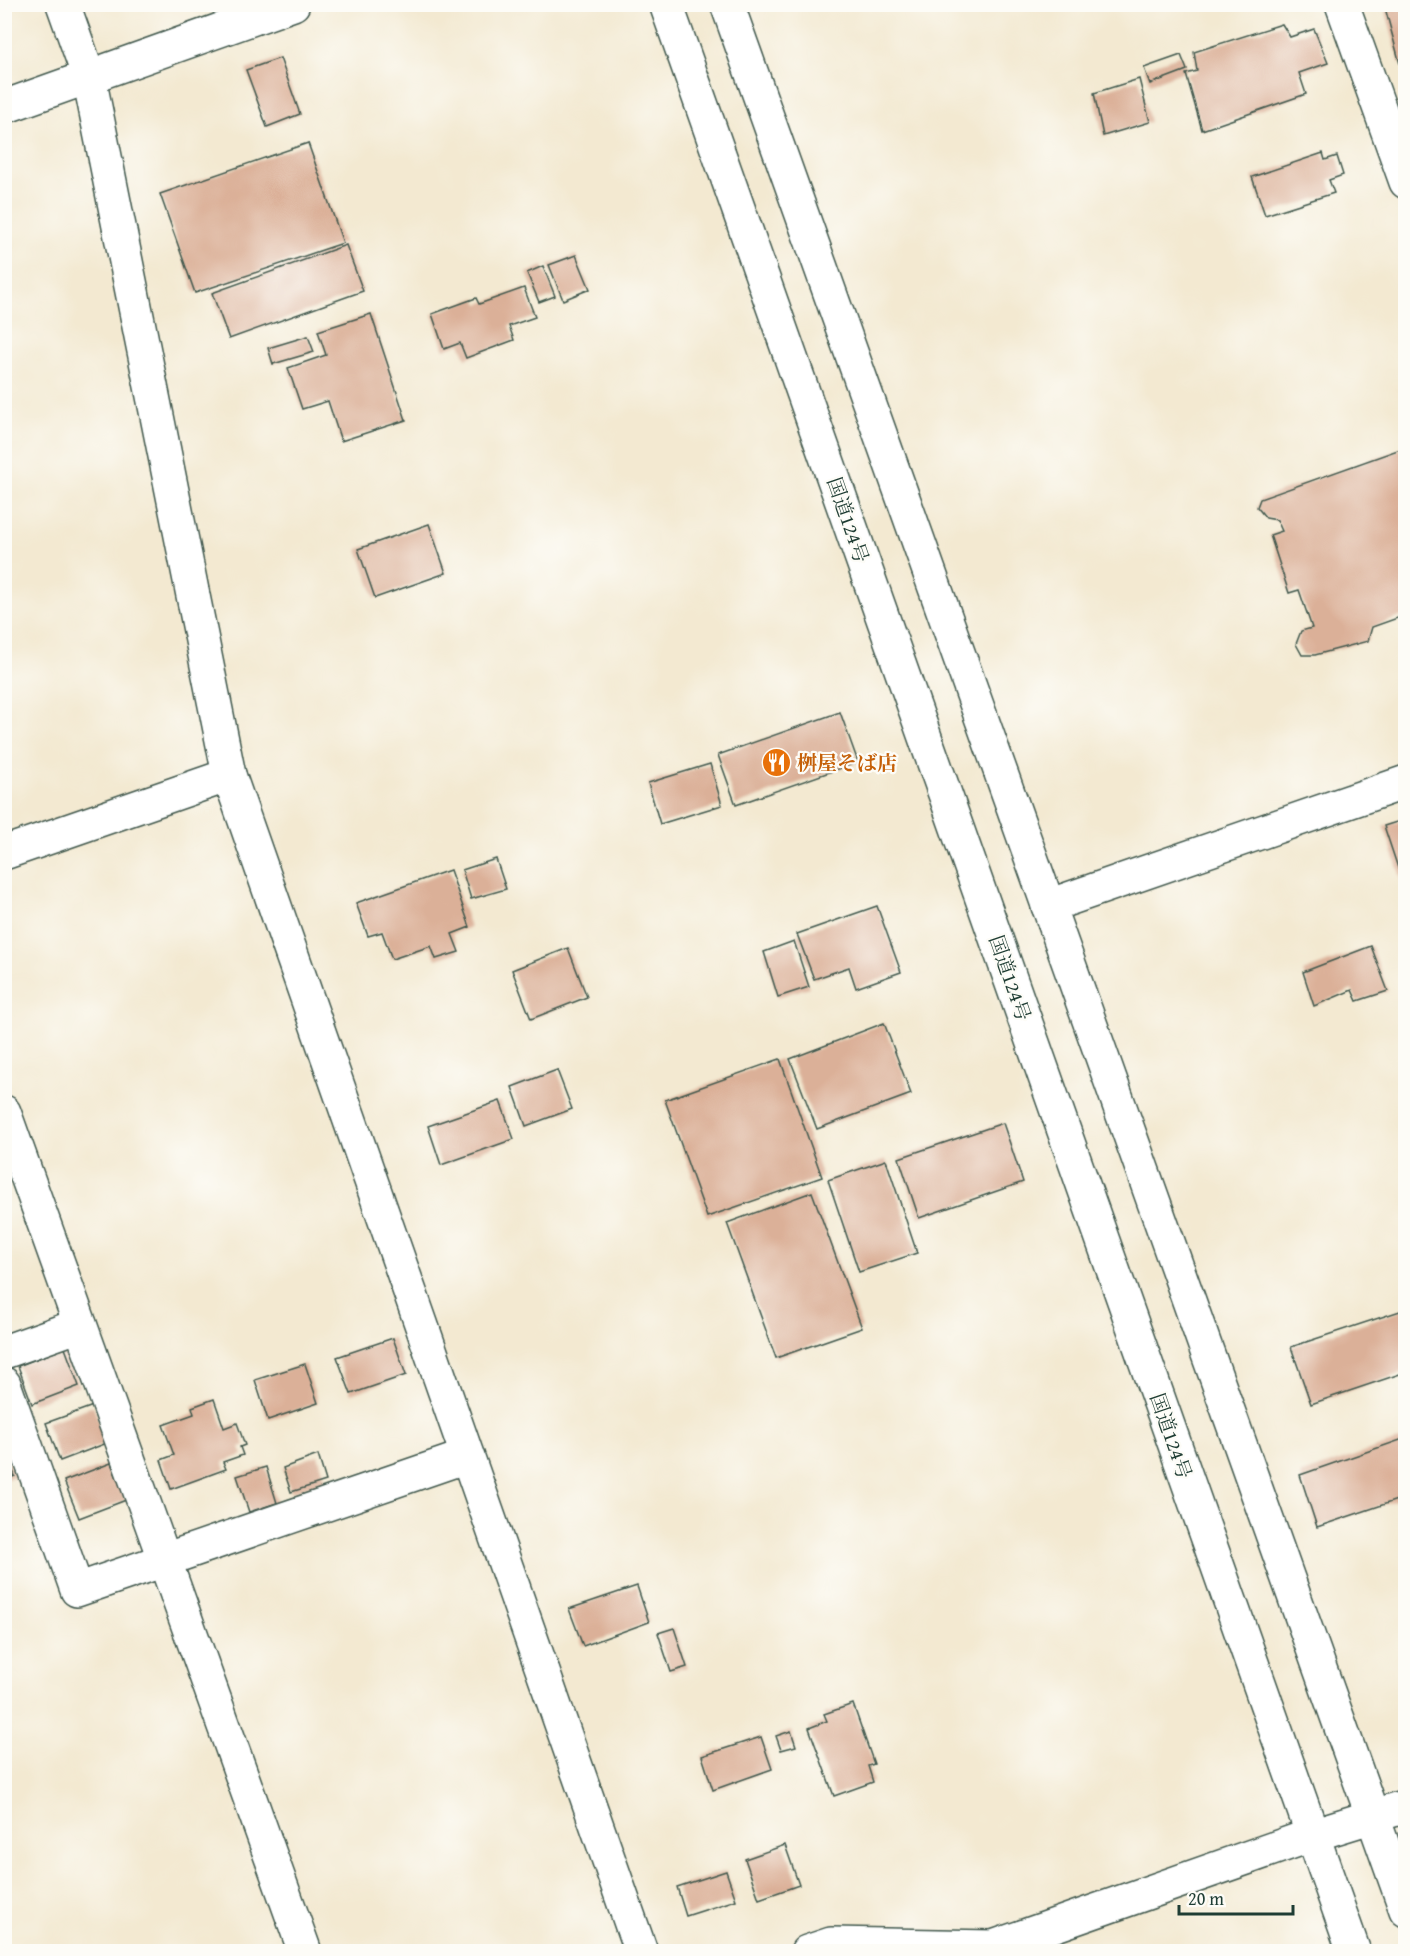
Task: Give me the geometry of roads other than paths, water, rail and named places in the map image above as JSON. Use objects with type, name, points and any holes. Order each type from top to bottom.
[{"type":"main road","points":[[63,4],[89,77],[229,775],[641,1952]]},
{"type":"main road","points":[[4,107],[293,4]]},
{"type":"main road","name":"国道124号","points":[[666,4],[1354,1952]]},
{"type":"main road","points":[[727,4],[1406,1910]]},
{"type":"main road","points":[[1342,4],[1406,182]]},
{"type":"main road","points":[[4,853],[229,775]]},
{"type":"main road","points":[[1048,906],[1406,782]]},
{"type":"main road","points":[[4,1112],[304,1952]]},
{"type":"main road","points":[[4,1352],[80,1325]]},
{"type":"main road","points":[[4,1384],[77,1590],[467,1456]]},
{"type":"main road","points":[[807,1952],[831,1944],[994,1949],[1312,1835],[1406,1806]]},
{"type":"place","name":"桝屋そば店","points":[[776,763]]}]
